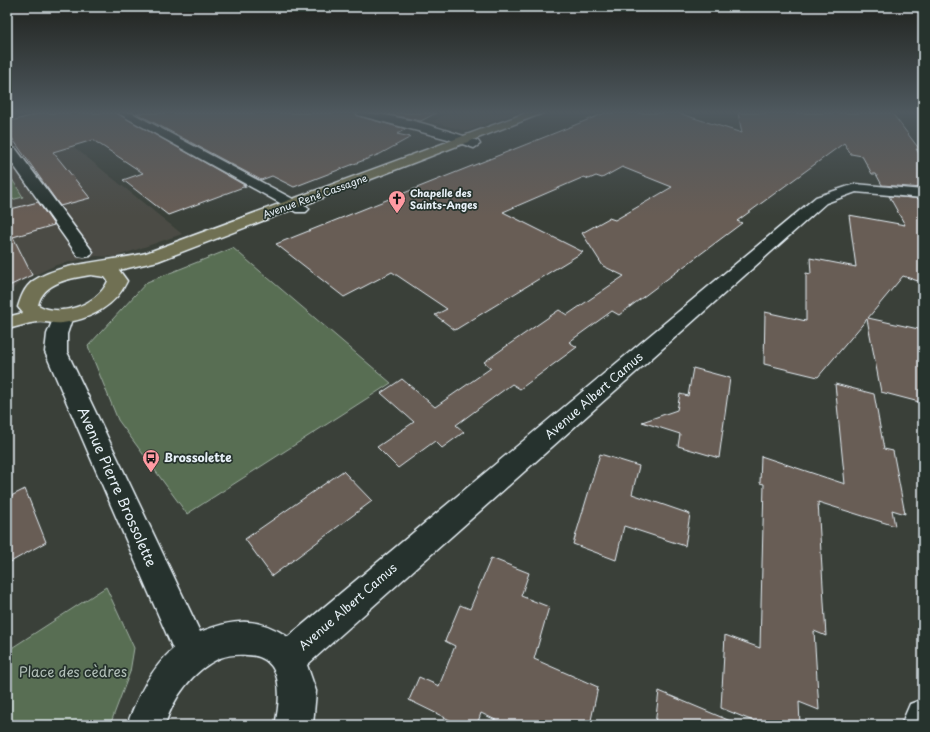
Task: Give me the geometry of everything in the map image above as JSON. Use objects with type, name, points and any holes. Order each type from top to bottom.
[{"type":"main road","name":"Avenue René Cassagne","points":[[7,309],[32,294],[50,280],[77,270],[87,261],[119,265],[152,257],[297,207],[459,147]]},
{"type":"main road","name":"Avenue René Cassagne","points":[[7,323],[51,316],[94,306],[107,299],[115,290],[133,277],[161,263],[297,207]]},
{"type":"main road","name":"Avenue René Cassagne","points":[[87,261],[111,272],[117,277],[118,283],[115,290]]},
{"type":"main road","points":[[32,294],[28,301],[28,307],[51,316]]},
{"type":"street","points":[[185,147],[297,207]]},
{"type":"street","points":[[11,152],[87,261]]},
{"type":"street","name":"Avenue Albert Camus","points":[[288,659],[820,200],[855,188],[923,194]]},
{"type":"street","name":"Avenue Pierre Brossolette","points":[[51,316],[57,334],[56,352],[193,655]]},
{"type":"street","points":[[146,725],[154,702],[171,676],[193,655],[215,643],[236,637],[257,638],[274,645],[288,659],[296,680],[298,704],[294,725]]},
{"type":"street","points":[[920,725],[923,717]]},
{"type":"shaded area","points":[[7,147],[74,147],[182,234],[115,257],[96,256],[56,265],[20,282],[7,295]]},
{"type":"green space","points":[[7,171],[23,197],[7,201]]},
{"type":"green space","points":[[233,248],[391,383],[187,514],[118,420],[88,346],[147,282]]},
{"type":"green space","name":"Place des cèdres","points":[[106,587],[134,648],[130,672],[110,725],[7,725],[7,651]]},
{"type":"building","points":[[18,147],[69,147],[53,152],[90,198],[60,206]]},
{"type":"building","points":[[104,147],[177,147],[246,186],[168,215],[123,180],[143,173]]},
{"type":"building","points":[[200,147],[392,147],[380,154],[294,187],[272,176],[261,180]]},
{"type":"building","points":[[519,147],[838,147],[737,221],[742,223],[619,315],[612,311],[569,342],[577,347],[520,389],[512,384],[456,425],[464,432],[442,448],[435,441],[398,468],[377,447],[414,422],[381,393],[402,379],[435,407],[491,368],[484,362],[511,343],[559,310],[567,315],[624,276],[603,266],[582,233],[609,218],[615,220],[672,187],[622,167],[602,178],[596,176],[589,179],[584,177],[503,212],[583,252],[455,330],[435,315],[447,309],[392,272],[344,297],[276,244]]},
{"type":"building","points":[[847,147],[918,147],[920,150],[916,149],[923,159],[923,188],[882,185],[876,174],[872,174],[862,156],[851,154]]},
{"type":"building","points":[[889,196],[923,199],[923,275],[918,281],[903,276],[868,318],[923,330],[923,403],[881,392],[867,319],[818,377],[764,364],[765,312],[806,321],[806,273],[811,274],[810,258],[856,267],[849,215],[905,225]]},
{"type":"building","points":[[38,202],[54,225],[13,237],[32,275],[7,287],[7,210]]},
{"type":"building","points":[[693,368],[730,378],[719,458],[678,446],[680,434],[642,422],[677,410],[680,394],[688,396]]},
{"type":"building","points":[[835,384],[874,394],[884,449],[893,451],[905,514],[892,510],[895,526],[818,502],[826,636],[814,631],[819,710],[799,702],[800,725],[763,725],[721,708],[725,635],[760,648],[764,484],[760,483],[761,456],[845,484]]},
{"type":"building","points":[[600,454],[639,466],[632,494],[690,514],[685,546],[624,526],[616,560],[573,544]]},
{"type":"building","points":[[343,471],[372,501],[272,576],[245,539]]},
{"type":"building","points":[[25,489],[46,542],[7,564],[7,498]]},
{"type":"building","points":[[491,558],[529,573],[521,596],[549,607],[534,659],[598,687],[590,725],[506,725],[481,713],[477,725],[460,725],[409,700],[419,677],[439,686],[455,646],[445,641],[460,605],[470,609]]},
{"type":"building","points":[[659,691],[740,725],[655,725]]},
{"type":"place","name":"Chapelle des Saints-Anges","points":[[397,214]]},
{"type":"place","name":"Brossolette","points":[[151,473]]}]
